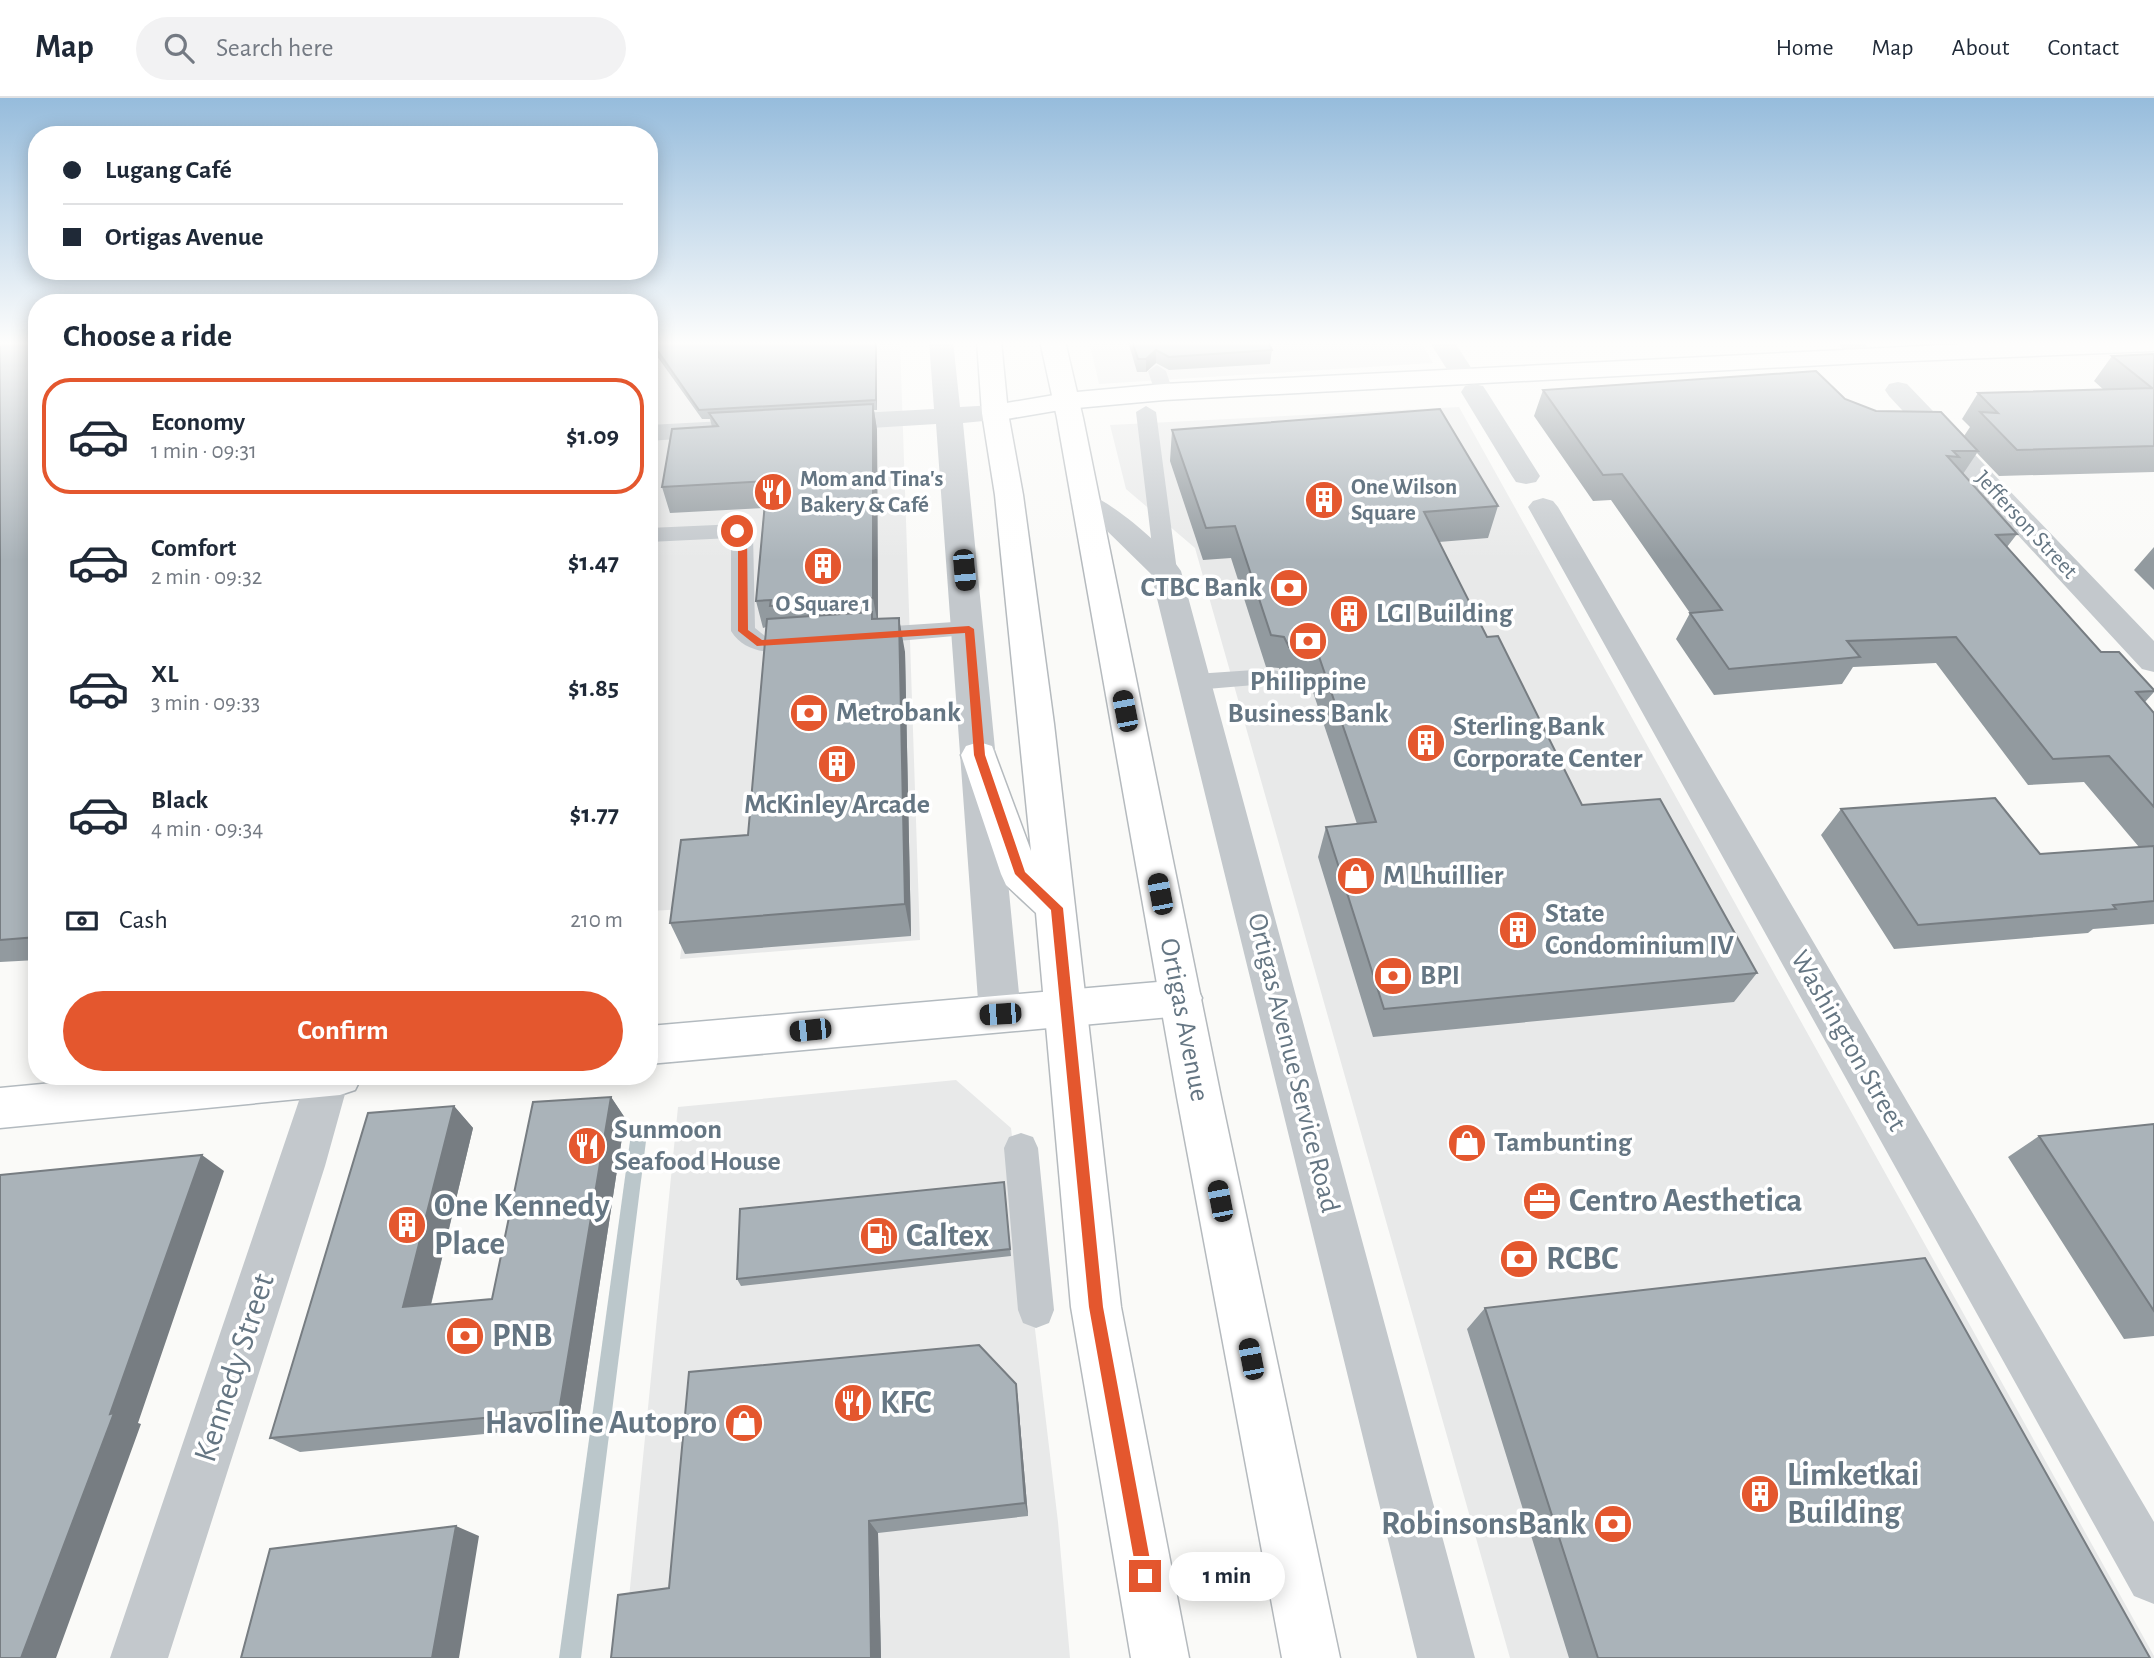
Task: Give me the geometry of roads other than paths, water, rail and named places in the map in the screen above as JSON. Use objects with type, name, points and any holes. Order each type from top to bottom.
[{"type":"main road","points":[[995,414],[1009,495],[1057,908],[1096,1307],[1160,1658]]},
{"type":"main road","name":"Ortigas Avenue","points":[[1069,414],[1311,1658]]},
{"type":"main road","points":[[979,755],[1020,874],[1057,908]]},
{"type":"main road","points":[[658,1044],[1181,998]]},
{"type":"main road","points":[[0,1108],[248,1085]]},
{"type":"street","points":[[798,424],[982,414]]},
{"type":"street","name":"Washington Street","points":[[1487,414],[1534,491],[2154,1576]]},
{"type":"street","name":"Jefferson Street","points":[[1920,414],[2154,661]]},
{"type":"street","points":[[948,416],[953,445],[1000,1014]]},
{"type":"street","points":[[658,432],[746,427]]},
{"type":"street","points":[[1085,502],[1111,519],[1166,571]]},
{"type":"street","name":"Ortigas Avenue Service Road","points":[[1166,571],[1446,1658]]},
{"type":"street","name":"Kennedy Street","points":[[139,1658],[331,1085]]},
{"type":"lane","points":[[1146,414],[1166,571]]},
{"type":"lane","points":[[658,535],[742,533],[743,631],[760,644],[969,629]]},
{"type":"lane","points":[[1195,682],[1269,677]]},
{"type":"lane","points":[[1021,1148],[1037,1310]]},
{"type":"waterway","points":[[570,1658],[638,1141]]},
{"type":"place","name":"Mom and Tina's Bakery & Café","points":[[773,492]]},
{"type":"place","name":"One Wilson Square","points":[[1324,500]]},
{"type":"place","name":"O Square 1","points":[[823,566]]},
{"type":"place","name":"CTBC Bank","points":[[1289,588]]},
{"type":"place","name":"LGI Building","points":[[1349,614]]},
{"type":"place","name":"Philippine Business Bank","points":[[1308,641]]},
{"type":"place","name":"Metrobank","points":[[809,713]]},
{"type":"place","name":"Sterling Bank Corporate Center","points":[[1426,743]]},
{"type":"place","name":"McKinley Arcade","points":[[837,764]]},
{"type":"place","name":"M Lhuillier","points":[[1356,876]]},
{"type":"place","name":"State Condominium IV","points":[[1518,930]]},
{"type":"place","name":"BPI","points":[[1393,976]]},
{"type":"place","name":"Tambunting","points":[[1467,1143]]},
{"type":"place","name":"Sunmoon Seafood House","points":[[587,1146]]},
{"type":"place","name":"Centro Aesthetica","points":[[1542,1201]]},
{"type":"place","name":"One Kennedy Place","points":[[407,1225]]},
{"type":"place","name":"Caltex","points":[[879,1236]]},
{"type":"place","name":"RCBC","points":[[1519,1259]]},
{"type":"place","name":"PNB","points":[[465,1336]]},
{"type":"place","name":"KFC","points":[[853,1403]]},
{"type":"place","name":"Havoline Autopro","points":[[744,1423]]},
{"type":"place","name":"Limketkai Building","points":[[1760,1494]]},
{"type":"place","name":"RobinsonsBank","points":[[1613,1524]]}]
